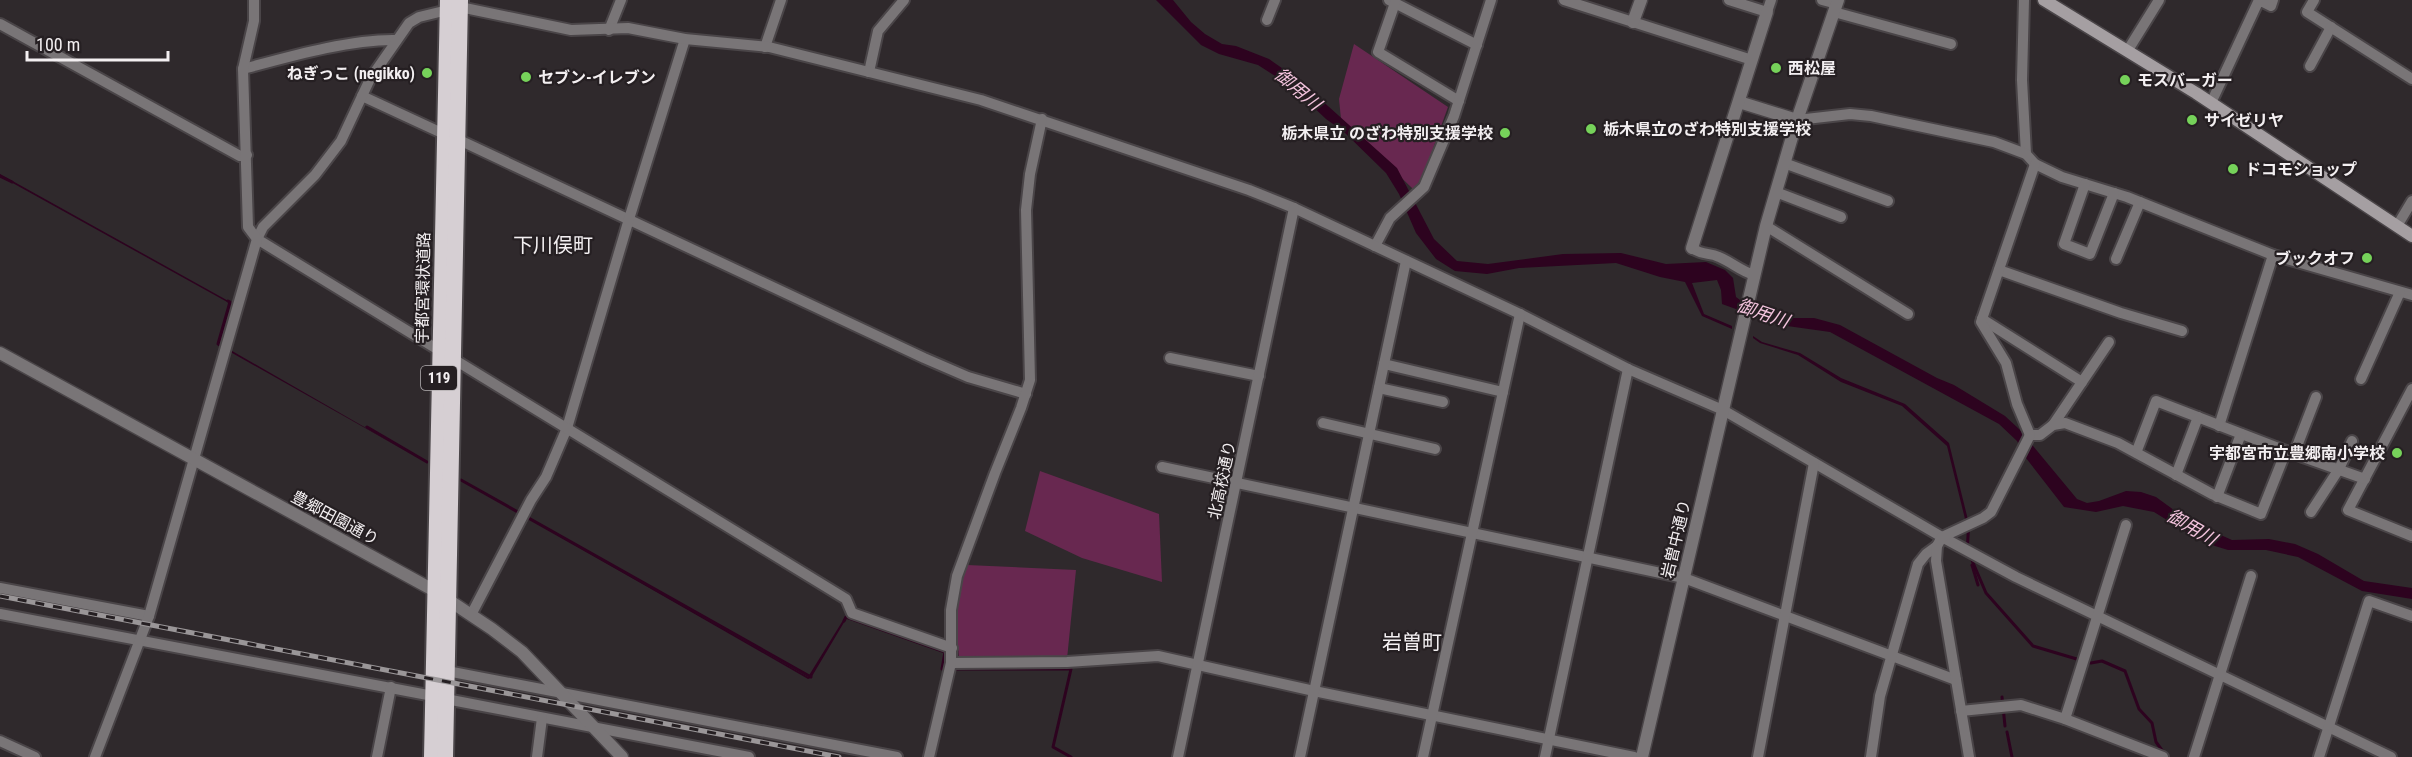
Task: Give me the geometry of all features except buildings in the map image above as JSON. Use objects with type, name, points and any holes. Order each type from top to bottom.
[{"type":"highway","name":"宇都宮環状道路","points":[[432,757],[439,697],[442,596],[454,4]]},
{"type":"highway","name":"宇都宮環状道路","points":[[442,596],[447,671],[439,697],[445,757]]},
{"type":"main road","points":[[2044,0],[2211,103],[2412,236]]},
{"type":"street","points":[[609,30],[621,0]]},
{"type":"street","points":[[765,47],[781,0]]},
{"type":"street","points":[[869,72],[878,31],[904,0]]},
{"type":"street","points":[[1267,20],[1275,0]]},
{"type":"street","points":[[1374,246],[1390,218],[1424,187],[1459,100],[1491,0]]},
{"type":"street","points":[[1564,0],[1752,60]]},
{"type":"street","points":[[1633,22],[1641,0]]},
{"type":"street","points":[[1729,0],[1769,6],[1692,248],[1699,254],[1718,256],[1738,270],[1754,275],[1797,120],[1836,5]]},
{"type":"street","points":[[1822,0],[1951,44]]},
{"type":"street","points":[[2024,0],[2022,80],[2026,154]]},
{"type":"street","points":[[2128,50],[2159,0]]},
{"type":"street","points":[[2211,103],[2259,0],[2271,6],[2273,0]]},
{"type":"street","points":[[2314,0],[2307,12],[2412,79]]},
{"type":"street","points":[[257,1],[243,69],[248,227],[257,239],[846,599],[852,613],[952,648]]},
{"type":"street","points":[[1459,100],[1378,52],[1392,2],[1477,45]]},
{"type":"street","points":[[95,757],[149,616],[257,239],[263,227],[315,176],[341,141],[370,79],[409,23],[454,4],[570,30],[628,28],[686,39],[765,47],[869,72],[981,100],[1042,119],[1294,208],[1520,314],[1628,369],[1723,410],[1814,463],[1939,542],[2391,757]]},
{"type":"street","points":[[0,24],[240,156],[247,155]]},
{"type":"street","points":[[2310,66],[2331,27]]},
{"type":"street","points":[[471,615],[531,500],[546,477],[567,428],[629,219],[686,39]]},
{"type":"street","points":[[243,69],[283,58],[378,40],[396,40]]},
{"type":"street","points":[[362,96],[924,358],[968,377],[1026,393]]},
{"type":"street","points":[[1739,102],[1797,120],[1850,114],[1871,116],[1994,142],[2026,154],[2035,164],[2062,177],[2140,202],[2273,255],[2412,295]]},
{"type":"street","points":[[929,757],[951,663],[951,610],[957,576],[1030,380],[1026,210],[1030,174],[1042,119]]},
{"type":"street","points":[[1784,163],[1888,201]]},
{"type":"street","points":[[1871,757],[1880,696],[1918,564],[1939,542],[1991,512],[2030,435],[2017,404],[2006,363],[1983,329],[1982,319],[2035,164]]},
{"type":"street","points":[[2085,184],[2064,244],[2090,254],[2114,193]]},
{"type":"street","points":[[1776,192],[1841,217]]},
{"type":"street","points":[[2397,226],[2412,201]]},
{"type":"street","points":[[2116,260],[2140,202]]},
{"type":"street","name":"北高校通り","points":[[1178,757],[1294,208]]},
{"type":"street","points":[[1766,226],[1908,314]]},
{"type":"street","points":[[2219,426],[2273,255]]},
{"type":"street","points":[[1300,757],[1406,261]]},
{"type":"street","points":[[1999,270],[2121,313],[2182,331]]},
{"type":"street","name":"岩曽中通り","points":[[1642,757],[1754,275]]},
{"type":"street","points":[[2361,379],[2400,292]]},
{"type":"street","points":[[1423,757],[1520,314]]},
{"type":"street","points":[[1982,319],[2082,382]]},
{"type":"street","points":[[2030,435],[2040,435],[2053,425],[2109,342]]},
{"type":"street","name":"豊郷田園通り","points":[[0,353],[442,596],[522,652],[622,757]]},
{"type":"street","points":[[1170,358],[1259,376]]},
{"type":"street","points":[[1384,364],[1503,392]]},
{"type":"street","points":[[1545,757],[1628,369]]},
{"type":"street","points":[[1379,388],[1443,402]]},
{"type":"street","points":[[2412,389],[2348,510],[2412,536]]},
{"type":"street","points":[[2053,425],[2065,423],[2118,443],[2217,497],[2261,514],[2316,397]]},
{"type":"street","points":[[2136,453],[2156,401],[2365,479]]},
{"type":"street","points":[[2176,475],[2198,417]]},
{"type":"street","points":[[1323,423],[1435,449]]},
{"type":"street","points":[[2217,497],[2241,434]]},
{"type":"street","points":[[2311,512],[2339,469],[2352,441]]},
{"type":"street","points":[[1758,757],[1814,463]]},
{"type":"street","points":[[1162,467],[1683,578],[1956,680]]},
{"type":"street","points":[[2065,719],[2126,525]]},
{"type":"street","points":[[1939,542],[1936,561],[1969,757]]},
{"type":"street","points":[[2194,757],[2251,576]]},
{"type":"street","points":[[0,588],[149,616]]},
{"type":"street","points":[[2319,757],[2369,601],[2412,616]]},
{"type":"street","points":[[0,614],[748,757]]},
{"type":"street","points":[[951,663],[1067,662],[1158,656],[1314,691],[1634,757]]},
{"type":"street","points":[[447,671],[897,757]]},
{"type":"street","points":[[377,757],[391,687]]},
{"type":"street","points":[[1961,711],[2021,705],[2065,719],[2163,757]]},
{"type":"street","points":[[537,757],[542,718]]},
{"type":"street","points":[[0,741],[35,757]]},
{"type":"shaded area","points":[[1354,44],[1448,107],[1422,179],[1413,189],[1341,119],[1339,99]]},
{"type":"shaded area","points":[[1040,471],[1159,514],[1162,582],[1082,558],[1025,531]]},
{"type":"shaded area","points":[[967,565],[1076,570],[1067,659],[959,659],[957,611]]},
{"type":"water","name":"御用川","points":[[1156,0],[1173,0],[1191,22],[1205,34],[1222,44],[1236,46],[1269,59],[1299,80],[1397,168],[1434,239],[1457,261],[1488,264],[1563,254],[1621,253],[1666,264],[1706,262],[1725,270],[1733,278],[1736,297],[1744,303],[1764,308],[1785,318],[1814,318],[1840,325],[1954,385],[2005,416],[2019,429],[2077,499],[2087,503],[2126,491],[2141,492],[2156,497],[2189,521],[2232,540],[2269,539],[2295,544],[2318,554],[2364,581],[2412,588],[2412,599],[2362,591],[2298,557],[2266,550],[2228,550],[2215,546],[2196,538],[2154,512],[2123,506],[2096,512],[2064,507],[2026,458],[2017,441],[1999,424],[1830,332],[1780,325],[1722,304],[1721,290],[1717,280],[1692,283],[1704,314],[1732,326],[1732,329],[1702,316],[1685,282],[1660,277],[1616,263],[1519,268],[1487,274],[1455,271],[1436,259],[1416,233],[1399,194],[1386,173],[1343,131],[1326,119],[1291,86],[1258,65],[1219,54],[1201,45]]},
{"type":"water","points":[[0,174],[232,303],[220,344],[427,463],[218,345],[229,303]]},
{"type":"water","points":[[1753,336],[1762,342],[1800,353],[1841,378],[1905,404],[1949,443],[1970,528],[1969,545],[1966,545],[1967,527],[1947,446],[1902,406],[1841,382],[1798,355],[1760,343]]},
{"type":"water","points":[[461,480],[808,677],[845,617],[846,619],[811,678],[808,679]]},
{"type":"waterway","points":[[0,176],[12,182]]},
{"type":"waterway","points":[[220,345],[218,344],[230,302],[228,301]]},
{"type":"waterway","points":[[367,427],[427,462]]},
{"type":"waterway","points":[[461,480],[811,676]]},
{"type":"waterway","points":[[1971,558],[1986,593],[2033,646],[2080,660]]},
{"type":"waterway","points":[[1972,565],[1978,585]]},
{"type":"waterway","points":[[844,621],[846,617],[945,652],[942,669],[946,669]]},
{"type":"waterway","points":[[2086,662],[2102,661],[2125,671],[2139,709],[2152,723],[2156,742],[2164,753]]},
{"type":"waterway","points":[[953,669],[1071,669],[1053,747],[1071,757]]},
{"type":"waterway","points":[[2002,697],[2005,726]]},
{"type":"waterway","points":[[2007,732],[2012,757]]},
{"type":"railway","points":[[0,596],[839,757]]},
{"type":"place","name":"西松屋","points":[[1776,68]]},
{"type":"place","name":"ねぎっこ (negikko)","points":[[427,73]]},
{"type":"place","name":"セブン-イレブン","points":[[526,77]]},
{"type":"place","name":"モスバーガー","points":[[2125,80]]},
{"type":"place","name":"サイゼリヤ","points":[[2192,120]]},
{"type":"place","name":"栃木県立のざわ特別支援学校","points":[[1591,129]]},
{"type":"place","name":"栃木県立 のざわ特別支援学校","points":[[1505,133]]},
{"type":"place","name":"ドコモショップ","points":[[2233,169]]},
{"type":"place","name":"ブックオフ","points":[[2367,258]]},
{"type":"place","name":"宇都宮市立豊郷南小学校","points":[[2397,453]]},
{"type":"district","name":"下川俣町","points":[[553,245]]},
{"type":"district","name":"岩曽町","points":[[1412,642]]}]
